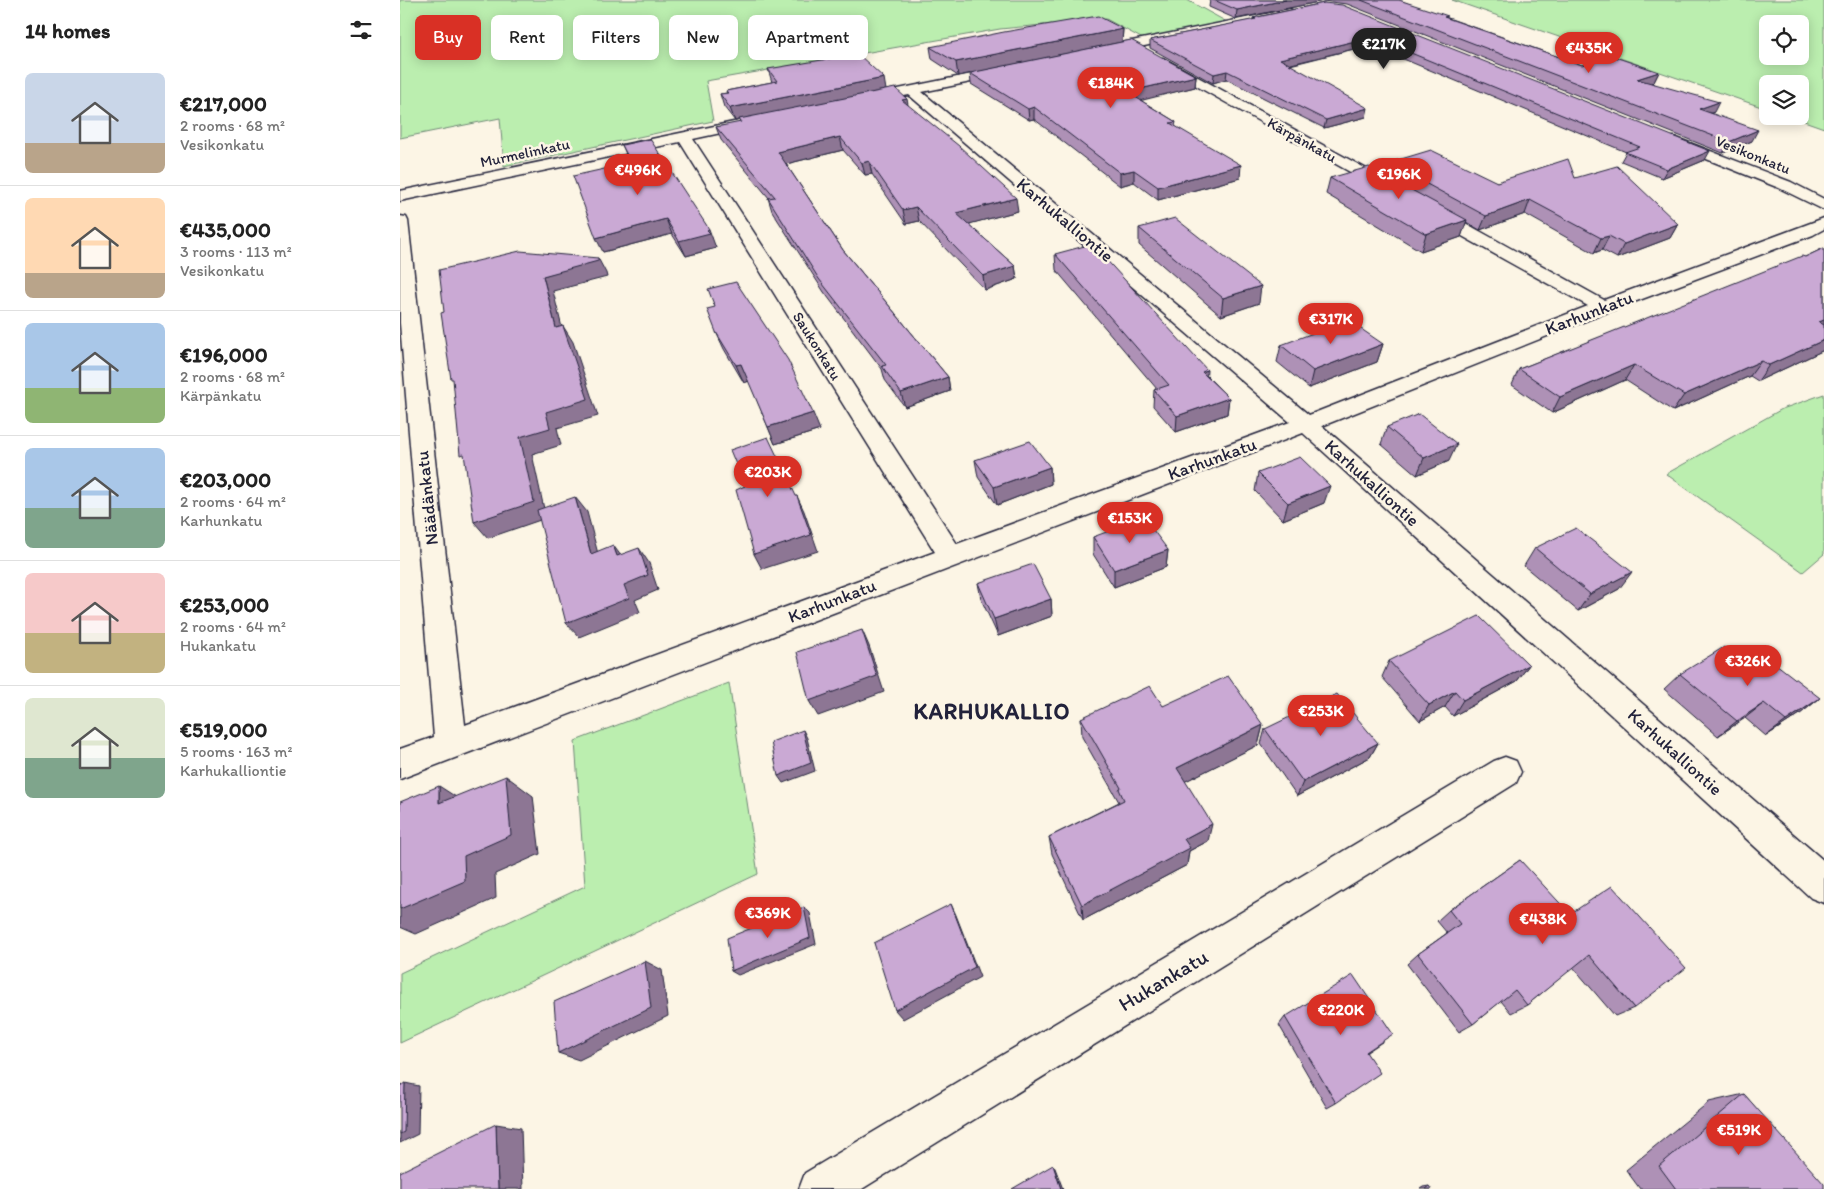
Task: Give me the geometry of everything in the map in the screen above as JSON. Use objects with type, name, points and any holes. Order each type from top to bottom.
[{"type":"street","points":[[1084,55],[1303,9]]},
{"type":"street","name":"Kärpänkatu","points":[[1132,45],[1402,196]]},
{"type":"street","points":[[846,104],[1018,69]]},
{"type":"street","name":"Karhukalliontie","points":[[913,91],[1306,424],[1824,885]]},
{"type":"street","name":"Murmelinkatu","points":[[400,196],[770,119]]},
{"type":"street","name":"Vesikonkatu","points":[[1658,134],[1785,185],[1820,201],[1824,205]]},
{"type":"street","name":"Saukonkatu","points":[[684,136],[951,556]]},
{"type":"street","points":[[1420,205],[1603,307]]},
{"type":"street","name":"Näädänkatu","points":[[400,221],[451,745]]},
{"type":"street","name":"Karhunkatu","points":[[400,764],[1306,424],[1603,307],[1824,223]]},
{"type":"street","name":"Hukankatu","points":[[821,1189],[1505,772]]},
{"type":"green space","points":[[400,0],[1187,0],[1227,22],[1143,39],[1106,19],[1000,29],[868,52],[868,15],[748,15],[748,60],[825,60],[706,81],[713,121],[504,166],[500,118],[400,138]]},
{"type":"green space","points":[[1452,0],[1824,0],[1824,128],[1809,123],[1809,75],[1759,75],[1759,106]]},
{"type":"green space","points":[[1824,394],[1824,554],[1803,572],[1666,474],[1782,409]]},
{"type":"green space","points":[[729,683],[758,874],[400,1043],[400,973],[585,886],[575,741]]},
{"type":"building","points":[[1214,0],[1286,0],[1237,10]]},
{"type":"building","points":[[1361,0],[1399,0],[1582,65],[1612,56],[1659,72],[1637,79],[1719,102],[1699,109],[1758,130],[1729,142]]},
{"type":"building","points":[[1324,3],[1342,5],[1710,151],[1667,169],[1625,152],[1640,147],[1372,37],[1280,59],[1368,108],[1326,120],[1227,71],[1214,74],[1150,40],[1256,19],[1253,18]]},
{"type":"building","points":[[1098,16],[1123,29],[956,62],[930,47],[1004,32]]},
{"type":"building","points":[[1131,40],[1196,76],[1127,92],[1176,122],[1170,123],[1241,165],[1158,187],[1134,170],[1120,173],[1034,107],[1028,109],[970,73]]},
{"type":"building","points":[[822,60],[864,60],[884,78],[730,108],[720,94],[728,93],[726,91],[777,81],[768,69]]},
{"type":"building","points":[[895,88],[907,99],[902,100],[959,146],[1016,198],[956,213],[1015,266],[983,276],[916,207],[903,210],[869,161],[862,163],[840,137],[778,152],[843,250],[948,377],[901,393],[882,366],[886,365],[819,279],[768,198],[775,197],[716,127],[741,122],[739,119]]},
{"type":"building","points":[[650,139],[710,233],[679,241],[666,219],[596,238],[573,176],[631,163],[622,145]]},
{"type":"building","points":[[1431,150],[1497,182],[1568,159],[1575,178],[1617,166],[1678,224],[1624,244],[1609,236],[1601,238],[1530,200],[1486,216],[1388,163]]},
{"type":"building","points":[[1369,167],[1467,220],[1426,234],[1330,178]]},
{"type":"building","points":[[1175,218],[1261,286],[1223,298],[1139,228]]},
{"type":"building","points":[[1092,244],[1207,370],[1202,372],[1229,398],[1177,416],[1154,390],[1169,385],[1055,254]]},
{"type":"building","points":[[1824,248],[1824,320],[1819,322],[1824,325],[1824,340],[1769,365],[1761,361],[1684,395],[1634,365],[1560,397],[1519,369],[1802,256],[1805,257]]},
{"type":"building","points":[[520,251],[598,258],[598,261],[543,276],[556,328],[563,326],[588,399],[546,412],[550,428],[520,437],[534,502],[474,522],[464,454],[460,455],[453,379],[451,379],[441,313],[444,312],[439,270]]},
{"type":"building","points":[[736,282],[788,360],[813,413],[768,427],[741,364],[736,365],[716,332],[707,309],[715,307],[708,289]]},
{"type":"building","points":[[1348,320],[1383,344],[1313,371],[1281,345]]},
{"type":"building","points":[[1419,414],[1457,444],[1424,458],[1387,427]]},
{"type":"building","points":[[768,437],[797,496],[811,535],[754,554],[736,490],[745,486],[730,450]]},
{"type":"building","points":[[1030,441],[1050,467],[994,487],[975,460]]},
{"type":"building","points":[[1300,457],[1330,486],[1288,503],[1258,473]]},
{"type":"building","points":[[575,497],[591,554],[613,545],[617,556],[639,548],[648,575],[624,585],[629,598],[566,623],[537,510]]},
{"type":"building","points":[[1144,518],[1168,550],[1114,570],[1093,537]]},
{"type":"building","points":[[1576,528],[1632,572],[1590,594],[1535,548]]},
{"type":"building","points":[[1033,564],[1051,599],[994,619],[978,583]]},
{"type":"building","points":[[1479,616],[1529,665],[1463,700],[1455,691],[1429,705],[1389,661]]},
{"type":"building","points":[[862,630],[877,676],[809,701],[797,652]]},
{"type":"building","points":[[1724,647],[1760,675],[1776,664],[1820,698],[1786,721],[1764,703],[1737,721],[1680,674]]},
{"type":"building","points":[[1228,676],[1263,725],[1177,768],[1212,824],[1184,839],[1190,848],[1082,905],[1049,837],[1124,800],[1119,789],[1121,788],[1081,718],[1150,686],[1163,706]]},
{"type":"building","points":[[1337,694],[1378,743],[1303,782],[1265,729]]},
{"type":"building","points":[[803,730],[811,763],[778,776],[771,742]]},
{"type":"building","points":[[506,776],[511,835],[464,856],[465,881],[400,909],[400,802],[439,786],[439,803]]},
{"type":"building","points":[[1520,860],[1570,914],[1612,886],[1686,968],[1634,1008],[1589,955],[1527,1005],[1515,990],[1473,1024],[1418,954],[1460,924],[1449,910]]},
{"type":"building","points":[[951,904],[975,967],[895,1010],[874,943]]},
{"type":"building","points":[[804,907],[810,938],[731,971],[727,938]]},
{"type":"building","points":[[645,961],[651,1008],[558,1053],[554,1002]]},
{"type":"building","points":[[1353,975],[1393,1034],[1366,1052],[1380,1073],[1336,1103],[1285,1017]]},
{"type":"building","points":[[405,1083],[404,1132],[400,1134],[400,1086]]},
{"type":"building","points":[[1744,1094],[1824,1184],[1824,1189],[1676,1189],[1659,1166]]},
{"type":"building","points":[[496,1124],[498,1189],[400,1189],[400,1172]]},
{"type":"building","points":[[1053,1165],[1061,1189],[1012,1189]]},
{"type":"district","name":"KARHUKALLIO","points":[[992,711]]}]
